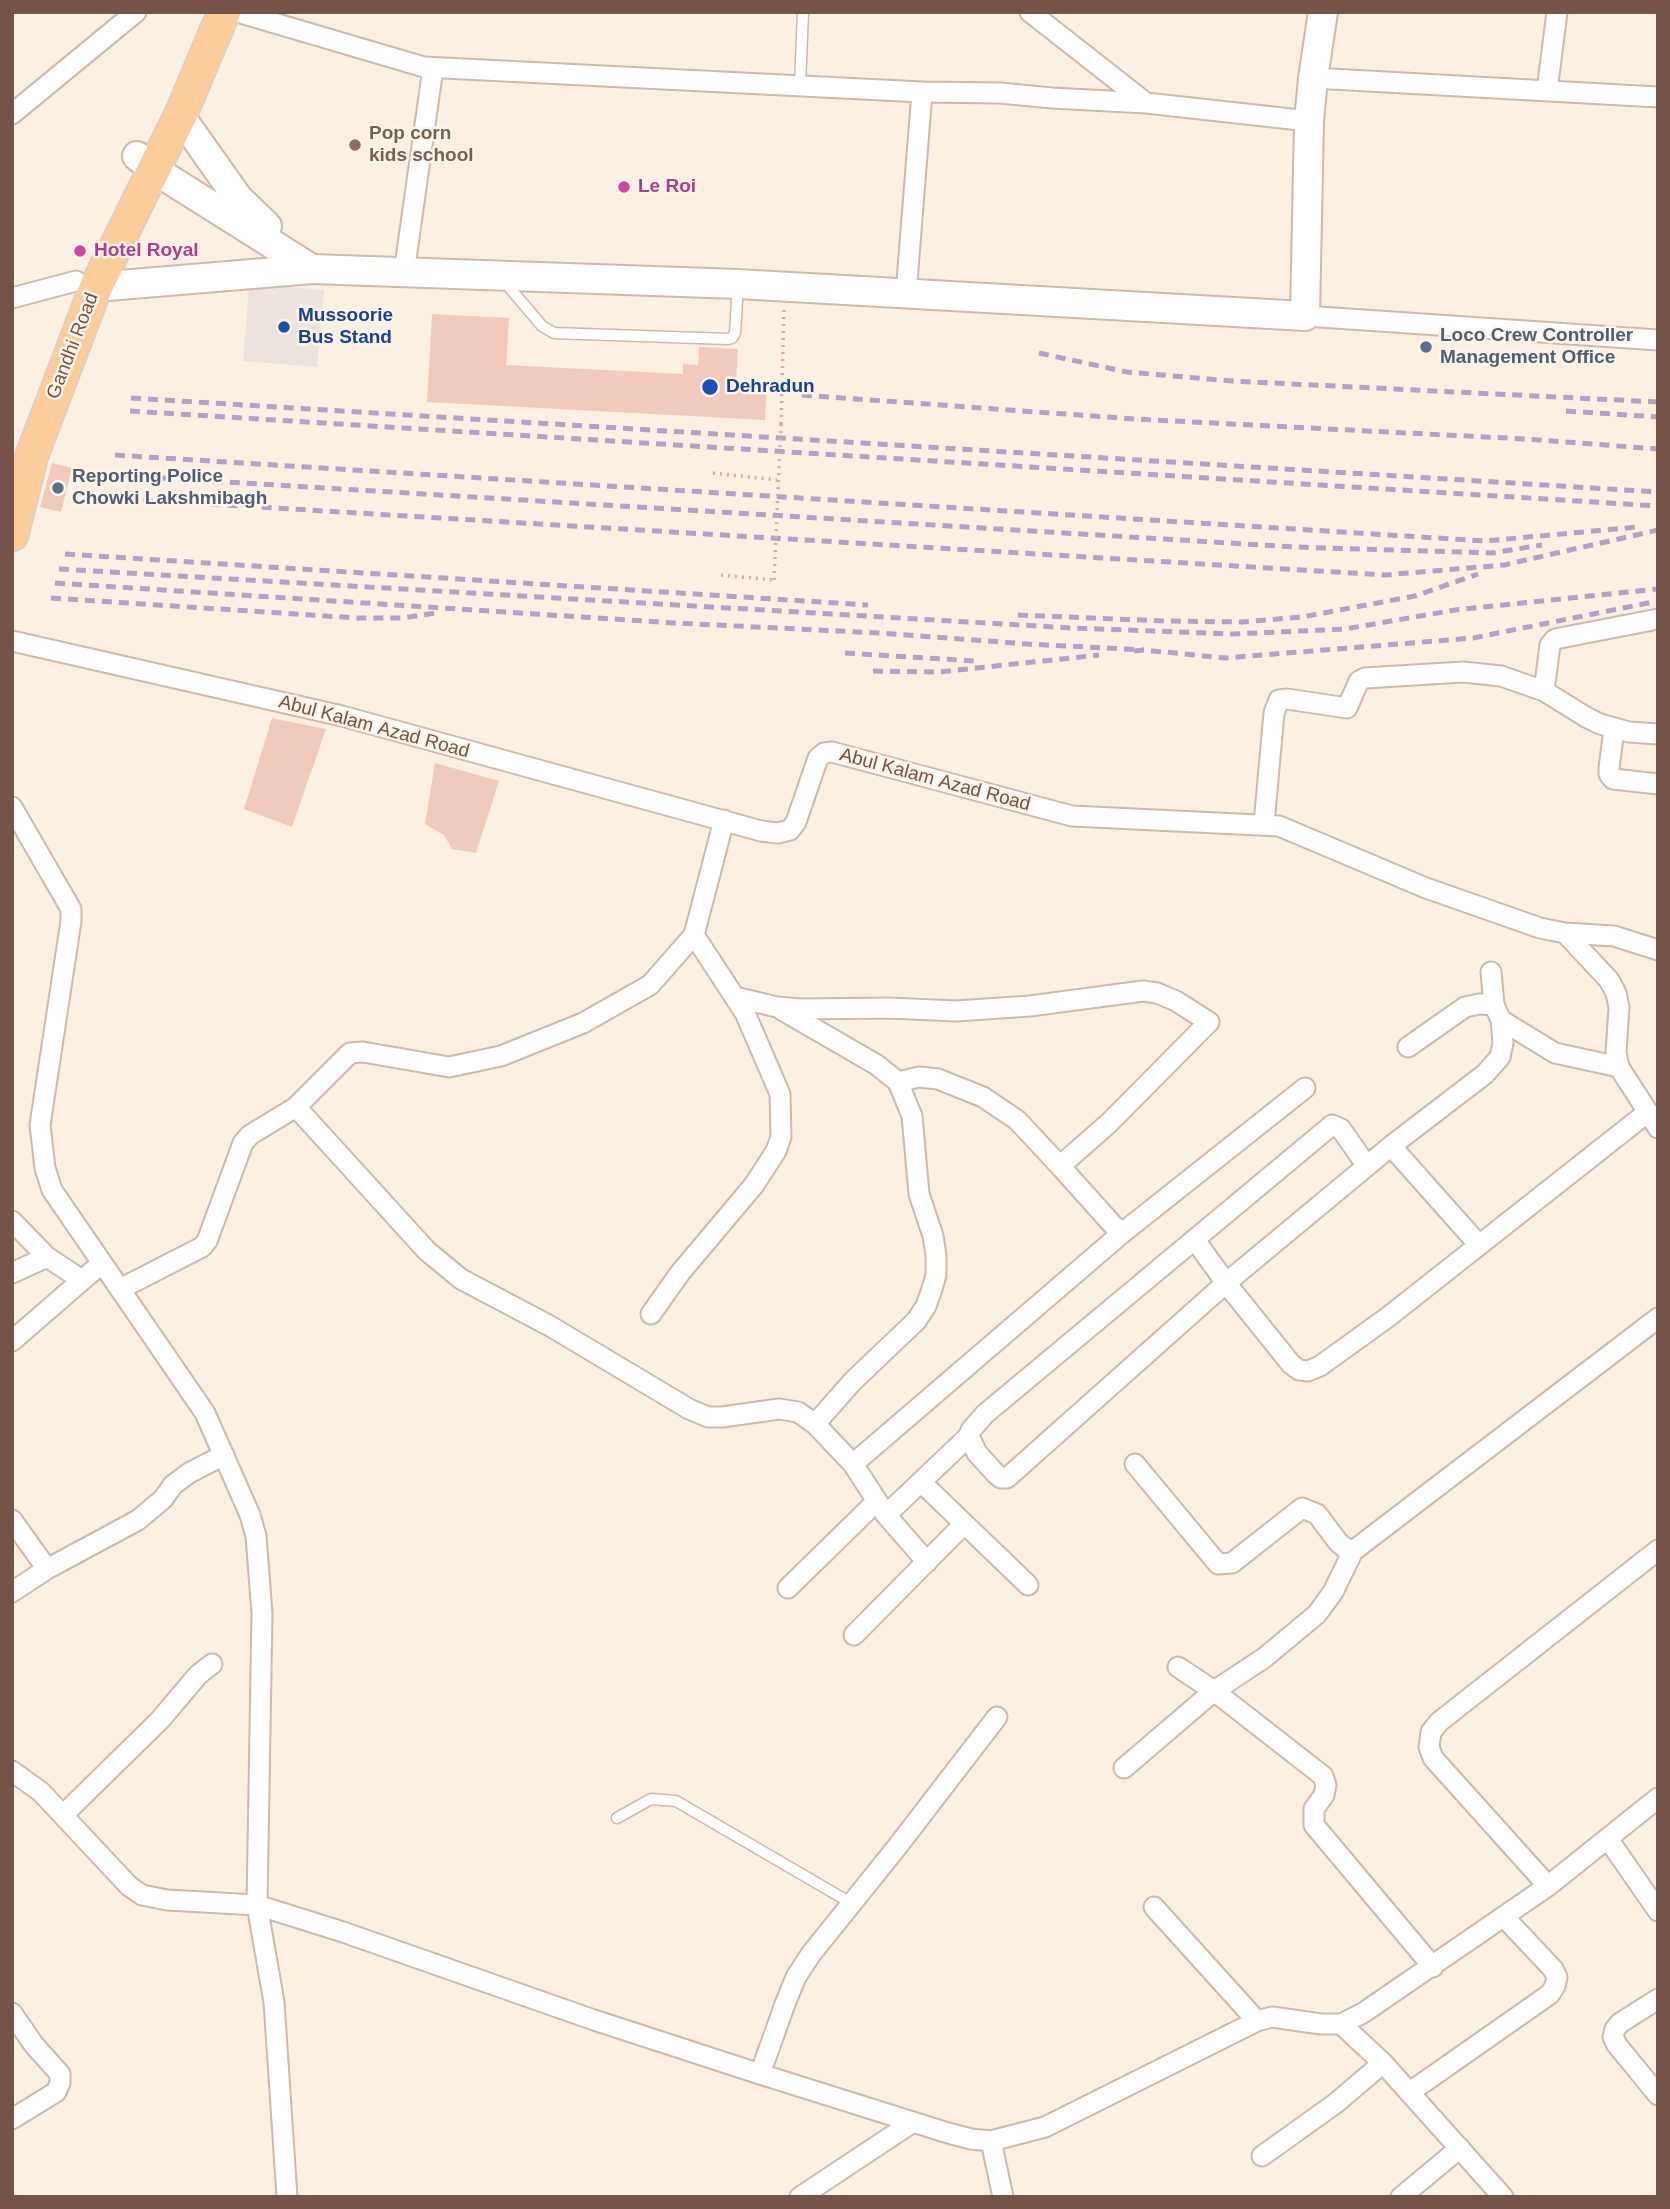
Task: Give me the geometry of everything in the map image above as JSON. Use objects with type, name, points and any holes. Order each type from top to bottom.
[{"type":"main road","name":"Gandhi Road","points":[[12,446],[145,162],[164,100],[201,12]]},
{"type":"main road","name":"Gandhi Road","points":[[145,162],[180,116],[224,12]]},
{"type":"main road","name":"Gandhi Road","points":[[12,535],[32,455],[86,284]]},
{"type":"street","points":[[12,114],[136,12]]},
{"type":"street","points":[[237,12],[406,63],[433,68],[922,92],[1000,93],[1146,103],[1309,121]]},
{"type":"street","points":[[1030,12],[1146,103]]},
{"type":"street","points":[[1306,316],[1309,121],[1323,12]]},
{"type":"street","points":[[1547,91],[1557,12]]},
{"type":"street","points":[[404,273],[433,68]]},
{"type":"street","points":[[1313,78],[1658,97]]},
{"type":"street","points":[[906,294],[922,92]]},
{"type":"street","points":[[180,116],[238,198],[312,269]]},
{"type":"street","points":[[145,162],[312,269]]},
{"type":"street","points":[[12,298],[86,284],[312,269],[785,287],[1306,316],[1658,340]]},
{"type":"street","points":[[1545,691],[1549,651],[1555,639],[1658,619]]},
{"type":"street","name":"Abul Kalam Azad Road","points":[[12,641],[342,716],[761,831],[778,833],[789,830],[796,822],[818,758],[831,752],[1072,816],[1264,824],[1294,832],[1457,900],[1540,928],[1565,933],[1614,936],[1658,950]]},
{"type":"street","points":[[1264,824],[1274,713],[1279,700],[1347,708],[1359,681],[1365,678],[1463,672],[1501,677],[1545,691],[1586,718],[1614,729],[1658,734]]},
{"type":"street","points":[[1614,729],[1609,768],[1612,779],[1658,784]]},
{"type":"street","points":[[12,807],[71,909],[40,1125],[45,1168],[52,1190],[205,1413],[250,1515],[256,1536],[262,1613],[257,1905],[274,2003],[287,2197]]},
{"type":"street","points":[[120,1289],[202,1247],[243,1143],[250,1135],[296,1107],[350,1053],[363,1052],[449,1067],[501,1056],[583,1023],[650,985],[694,935],[724,820]]},
{"type":"street","points":[[1195,1240],[1291,1364],[1299,1370],[1308,1371],[1320,1366],[1388,1317],[1479,1245],[1653,1120],[1619,1067],[1616,1053],[1619,1007],[1616,993],[1609,979],[1565,933]]},
{"type":"street","points":[[651,1314],[680,1273],[754,1185],[776,1151],[781,1137],[780,1094],[745,1013],[694,935]]},
{"type":"street","points":[[969,1436],[977,1453],[997,1475],[1007,1478],[1226,1283],[1391,1146],[1485,1074],[1500,1057],[1503,1043],[1491,972]]},
{"type":"street","points":[[735,997],[777,1007],[823,1010],[889,1008],[956,1011],[1030,1006],[1143,991],[1157,992],[1209,1022],[1109,1124],[1060,1166]]},
{"type":"street","points":[[1408,1046],[1465,1007],[1479,1004],[1497,1012],[1555,1053],[1619,1067]]},
{"type":"street","points":[[777,1007],[877,1065],[898,1082],[912,1116],[919,1194],[933,1237],[936,1275],[926,1306],[916,1321],[853,1381],[815,1424]]},
{"type":"street","points":[[898,1082],[919,1077],[938,1079],[983,1097],[1017,1120],[1121,1234]]},
{"type":"street","points":[[853,1464],[1121,1234],[1305,1088]]},
{"type":"street","points":[[296,1107],[427,1251],[461,1279],[550,1326],[689,1409],[708,1417],[786,1409],[798,1412],[815,1424],[853,1464],[881,1508],[926,1562]]},
{"type":"street","points":[[788,1588],[881,1508],[921,1482],[969,1436],[976,1423],[1000,1400],[1332,1125],[1341,1129],[1367,1166]]},
{"type":"street","points":[[1391,1146],[1479,1245]]},
{"type":"street","points":[[12,1221],[47,1256],[82,1280]]},
{"type":"street","points":[[12,1273],[47,1256]]},
{"type":"street","points":[[12,1341],[102,1263]]},
{"type":"street","points":[[1124,1768],[1214,1691],[1264,1658],[1317,1615],[1334,1592],[1353,1551],[1658,1318]]},
{"type":"street","points":[[12,1592],[47,1569],[138,1520],[163,1499],[173,1485],[189,1473],[224,1455]]},
{"type":"street","points":[[1135,1464],[1218,1564],[1233,1563],[1302,1508],[1317,1514],[1338,1542],[1353,1551]]},
{"type":"street","points":[[921,1482],[1028,1585]]},
{"type":"street","points":[[12,1520],[47,1569]]},
{"type":"street","points":[[854,1635],[964,1524]]},
{"type":"street","points":[[1548,1886],[1433,1758],[1429,1747],[1431,1732],[1450,1714],[1658,1550]]},
{"type":"street","points":[[63,1815],[160,1720],[198,1675],[212,1664]]},
{"type":"street","points":[[1178,1667],[1214,1691],[1323,1776],[1326,1785],[1324,1795],[1314,1809],[1314,1825],[1433,1967]]},
{"type":"street","points":[[760,2074],[796,1977],[811,1954],[998,1717]]},
{"type":"street","points":[[12,1771],[41,1792],[129,1886],[142,1895],[167,1900],[257,1905],[344,1932],[594,2020],[760,2074],[971,2139],[991,2141],[1045,2127],[1257,2021],[1272,2017],[1341,2024],[1363,2013],[1548,1886],[1658,1798]]},
{"type":"street","points":[[1608,1839],[1658,1911]]},
{"type":"street","points":[[1154,1907],[1257,2021]]},
{"type":"street","points":[[1410,2092],[1550,1994],[1555,1986],[1557,1978],[1553,1969],[1504,1917]]},
{"type":"street","points":[[1658,1998],[1620,2023],[1613,2037],[1658,2095]]},
{"type":"street","points":[[12,2013],[34,2045],[60,2074],[56,2092],[12,2119]]},
{"type":"street","points":[[1341,2024],[1383,2063],[1503,2197]]},
{"type":"street","points":[[1262,2156],[1336,2103],[1383,2063]]},
{"type":"street","points":[[800,2197],[914,2122]]},
{"type":"street","points":[[991,2141],[1003,2197]]},
{"type":"street","points":[[1401,2197],[1460,2148]]},
{"type":"lane","points":[[800,86],[803,12]]},
{"type":"lane","points":[[500,276],[542,326],[554,332],[728,340],[735,333],[738,285]]},
{"type":"lane","points":[[617,1818],[652,1799],[676,1801],[851,1903]]},
{"type":"path","points":[[721,575],[774,580],[785,287]]},
{"type":"path","points":[[713,472],[778,480]]},
{"type":"shaded area","points":[[249,284],[324,290],[317,367],[243,361]]},
{"type":"building","points":[[432,314],[509,318],[506,365],[683,374],[683,364],[698,365],[699,347],[738,349],[736,383],[767,385],[765,420],[427,402]]},
{"type":"building","points":[[52,463],[72,468],[61,512],[40,507]]},
{"type":"building","points":[[272,718],[326,729],[292,827],[244,809]]},
{"type":"building","points":[[435,763],[499,781],[476,853],[452,849],[444,835],[425,824]]},
{"type":"railway","points":[[1039,353],[1127,372],[1232,381],[1658,402]]},
{"type":"railway","points":[[802,395],[1134,419],[1525,439],[1658,449]]},
{"type":"railway","points":[[131,398],[1658,492]]},
{"type":"railway","points":[[130,411],[1658,506]]},
{"type":"railway","points":[[1566,411],[1658,417]]},
{"type":"railway","points":[[115,455],[1485,541],[1637,527]]},
{"type":"railway","points":[[128,476],[1295,547],[1492,553],[1542,545]]},
{"type":"railway","points":[[109,498],[1385,575],[1504,565],[1658,530]]},
{"type":"railway","points":[[65,554],[868,605]]},
{"type":"railway","points":[[59,569],[1072,628],[1233,634],[1345,629],[1455,610],[1658,589]]},
{"type":"railway","points":[[1018,615],[1242,622],[1302,617],[1415,596],[1478,574]]},
{"type":"railway","points":[[55,583],[1144,650]]},
{"type":"railway","points":[[51,598],[357,618],[403,618],[435,613]]},
{"type":"railway","points":[[1134,651],[1225,658],[1473,638],[1658,601]]},
{"type":"railway","points":[[845,653],[975,661]]},
{"type":"railway","points":[[873,671],[939,672],[1099,655]]},
{"type":"place","name":"Pop corn kids school","points":[[355,145]]},
{"type":"place","name":"Le Roi","points":[[624,187]]},
{"type":"place","name":"Hotel Royal","points":[[80,251]]},
{"type":"place","name":"Mussoorie Bus Stand","points":[[284,327]]},
{"type":"place","name":"Loco Crew Controller Management Office","points":[[1426,347]]},
{"type":"place","name":"Dehradun","points":[[710,387]]},
{"type":"place","name":"Reporting Police Chowki Lakshmibagh","points":[[58,488]]}]
